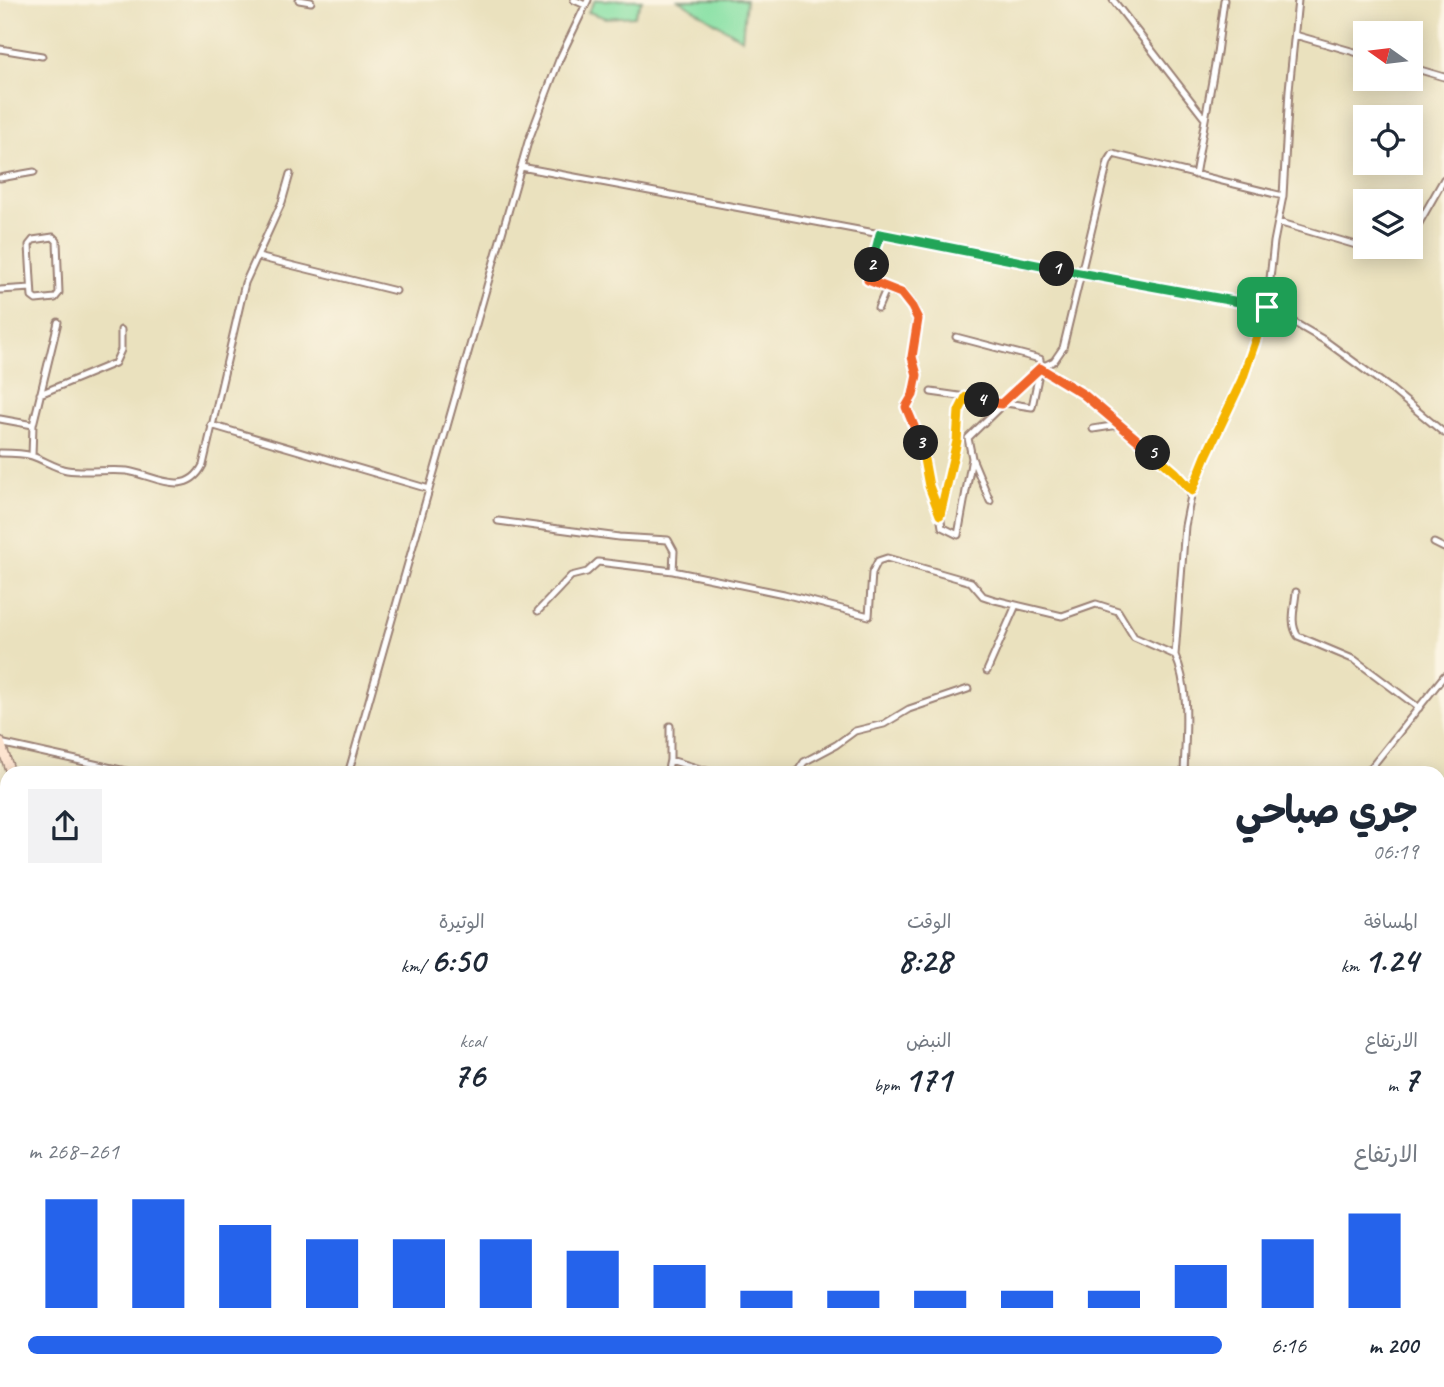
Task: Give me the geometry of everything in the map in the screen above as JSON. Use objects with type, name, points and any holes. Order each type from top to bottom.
[{"type":"street","points":[[299,0],[312,2],[310,0]]},
{"type":"street","points":[[350,766],[538,109],[587,2],[574,0]]},
{"type":"street","points":[[1113,0],[1205,118]]},
{"type":"street","points":[[1195,175],[1224,0]]},
{"type":"street","points":[[1184,766],[1184,695],[1180,667],[1175,655],[1185,526],[1192,491],[1242,380],[1267,307],[1283,196],[1298,0]]},
{"type":"street","points":[[1295,35],[1353,52]]},
{"type":"street","points":[[0,49],[42,56]]},
{"type":"street","points":[[1423,71],[1444,77]]},
{"type":"street","points":[[990,501],[972,458],[968,438],[1040,368],[1054,361],[1063,348],[1110,156],[1116,154],[1283,196]]},
{"type":"street","points":[[521,167],[1082,275],[1267,307],[1324,340],[1391,389],[1444,433]]},
{"type":"street","points":[[0,178],[34,172]]},
{"type":"street","points":[[0,453],[32,456],[43,463],[65,469],[129,471],[149,479],[187,483],[198,475],[203,465],[245,283],[282,202],[290,174]]},
{"type":"street","points":[[1423,216],[1444,179]]},
{"type":"street","points":[[1278,222],[1353,244]]},
{"type":"street","points":[[880,234],[868,280],[901,293],[918,319],[912,357],[917,375],[913,395],[906,407],[919,434],[929,486],[942,527],[958,535],[972,458]]},
{"type":"street","points":[[56,238],[58,296],[36,300],[32,298],[31,288],[30,242],[56,238]]},
{"type":"street","points":[[258,257],[396,291]]},
{"type":"street","points":[[878,308],[887,287]]},
{"type":"street","points":[[0,290],[31,288]]},
{"type":"street","points":[[32,456],[33,425],[58,322]]},
{"type":"street","points":[[40,394],[115,363],[121,350],[121,330]]},
{"type":"street","points":[[932,392],[1032,407],[1040,359],[956,337]]},
{"type":"street","points":[[1040,368],[1083,394],[1176,473],[1192,491]]},
{"type":"street","points":[[940,515],[957,441],[959,411],[966,397]]},
{"type":"street","points":[[0,419],[33,425]]},
{"type":"street","points":[[211,425],[429,489]]},
{"type":"street","points":[[1094,429],[1118,425]]},
{"type":"street","points":[[498,521],[619,537],[668,540],[674,551],[673,571]]},
{"type":"street","points":[[1434,543],[1444,548]]},
{"type":"street","points":[[538,611],[571,576],[587,572],[598,562],[673,571],[784,594],[869,616],[872,573],[878,561],[887,558],[971,582],[983,596],[1062,616],[1096,604],[1118,611],[1133,637],[1175,655]]},
{"type":"street","points":[[1296,592],[1293,623],[1294,632],[1298,636],[1355,660],[1419,708]]},
{"type":"street","points":[[987,671],[1016,605]]},
{"type":"street","points":[[1373,766],[1444,676]]},
{"type":"street","points":[[801,766],[855,731],[884,724],[909,709],[968,689]]},
{"type":"street","points":[[669,766],[670,726]]},
{"type":"street","points":[[0,742],[8,766]]},
{"type":"street","points":[[0,742],[104,766]]},
{"type":"street","points":[[670,760],[690,766]]},
{"type":"green space","points":[[595,0],[642,0],[634,16],[606,18],[588,12]]},
{"type":"green space","points":[[679,0],[746,0],[742,39]]},
{"type":"route","points":[[880,234],[1082,275],[1267,307],[1242,380],[1200,468],[1192,491],[1176,473],[1083,394],[1040,368],[1001,404],[966,397],[959,411],[957,441],[940,515],[929,486],[919,434],[906,407],[913,395],[917,375],[912,357],[918,319],[901,293],[868,280],[880,234]]}]
